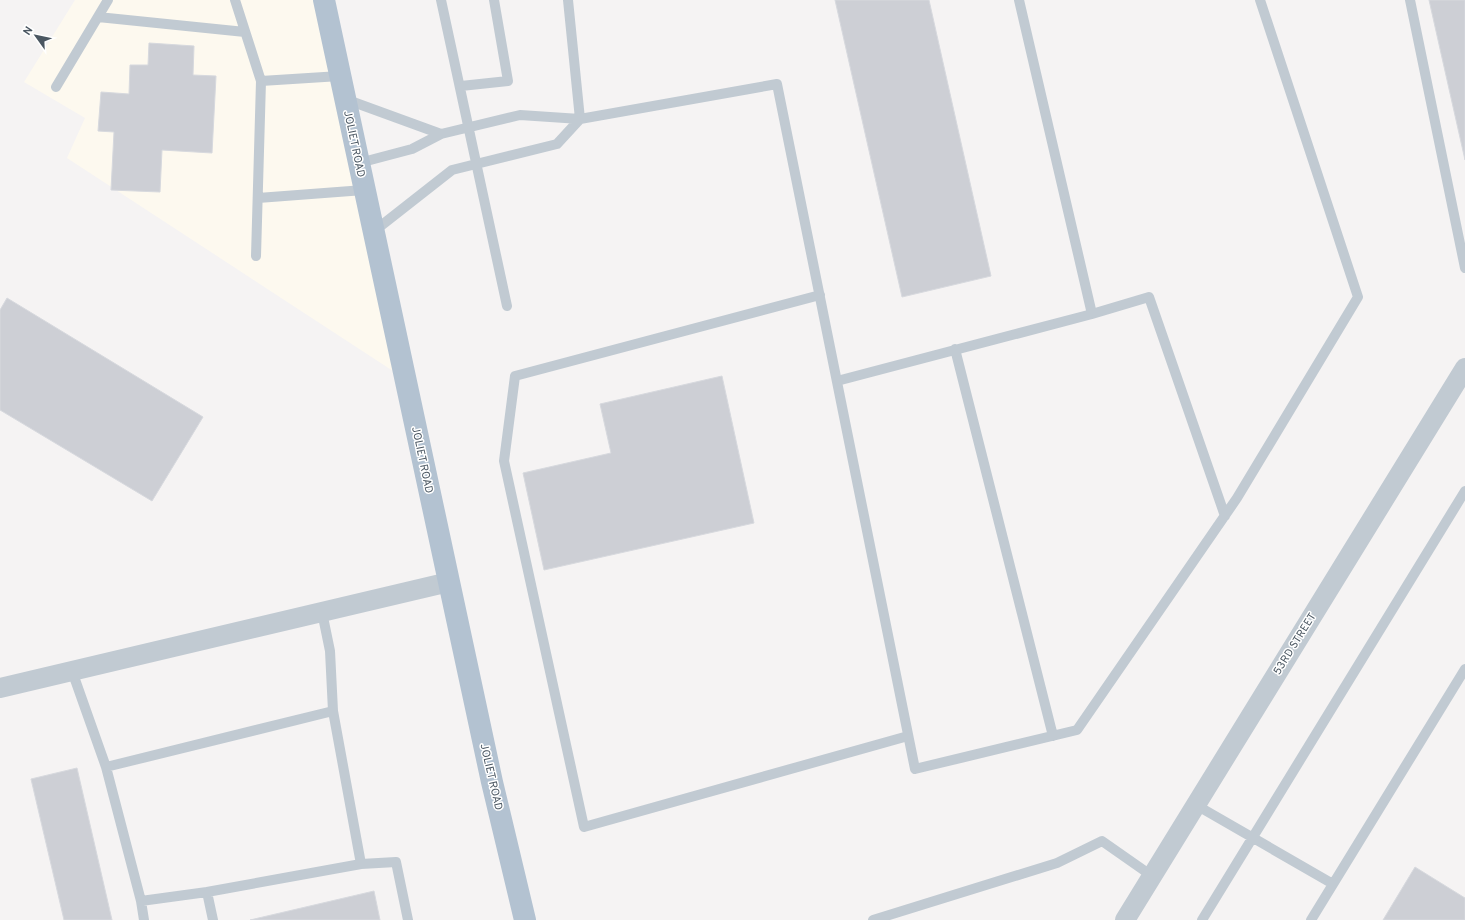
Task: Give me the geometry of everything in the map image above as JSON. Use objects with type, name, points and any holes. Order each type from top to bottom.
[{"type":"main road","name":"JOLIET ROAD","points":[[324,0],[492,782],[525,920]]},
{"type":"street","name":"53RD STREET","points":[[1125,920],[1465,368]]},
{"type":"street","points":[[0,688],[449,582]]},
{"type":"lane","points":[[56,87],[108,0]]},
{"type":"lane","points":[[235,0],[261,81],[256,256]]},
{"type":"lane","points":[[441,0],[470,127],[476,164],[507,306]]},
{"type":"lane","points":[[461,86],[508,81],[494,0]]},
{"type":"lane","points":[[373,232],[452,170],[557,144],[580,119],[568,0]]},
{"type":"lane","points":[[1019,0],[1092,314]]},
{"type":"lane","points":[[358,163],[412,149],[441,134],[520,114],[580,119],[777,84],[915,770],[1077,730],[1237,498],[1358,297],[1260,0]]},
{"type":"lane","points":[[1410,0],[1465,268]]},
{"type":"lane","points":[[98,17],[245,32]]},
{"type":"lane","points":[[261,81],[340,76]]},
{"type":"lane","points":[[344,98],[441,134]]},
{"type":"lane","points":[[258,198],[364,190]]},
{"type":"lane","points":[[820,295],[514,376],[504,461],[584,826],[908,736]]},
{"type":"lane","points":[[837,381],[1092,314],[1149,297],[1225,516]]},
{"type":"lane","points":[[955,350],[1053,736]]},
{"type":"lane","points":[[1202,920],[1465,491]]},
{"type":"lane","points":[[322,612],[330,651],[333,711],[361,864]]},
{"type":"lane","points":[[1311,920],[1465,669]]},
{"type":"lane","points":[[72,671],[106,767],[141,901],[144,920]]},
{"type":"lane","points":[[106,767],[333,711]]},
{"type":"lane","points":[[1196,805],[1333,884]]},
{"type":"lane","points":[[873,920],[1057,863],[1102,841],[1152,876]]},
{"type":"lane","points":[[141,901],[207,892],[361,864],[396,862],[408,920]]},
{"type":"lane","points":[[207,892],[213,920]]},
{"type":"shaded area","points":[[75,0],[330,0],[416,386],[67,158],[85,118],[24,82]]},
{"type":"building","points":[[835,0],[929,0],[991,276],[902,297]]},
{"type":"building","points":[[1429,0],[1465,0],[1465,160]]},
{"type":"building","points":[[149,43],[194,46],[193,75],[216,76],[212,153],[162,150],[160,192],[111,190],[114,132],[98,131],[101,92],[129,94],[130,65],[148,65]]},
{"type":"building","points":[[7,298],[203,417],[152,501],[0,410],[0,310]]},
{"type":"building","points":[[722,376],[754,523],[544,570],[523,473],[611,453],[600,404]]},
{"type":"building","points":[[77,768],[112,920],[64,920],[31,779]]},
{"type":"building","points":[[1415,867],[1465,898],[1465,920],[1383,920]]},
{"type":"building","points":[[374,891],[380,920],[250,920]]}]
